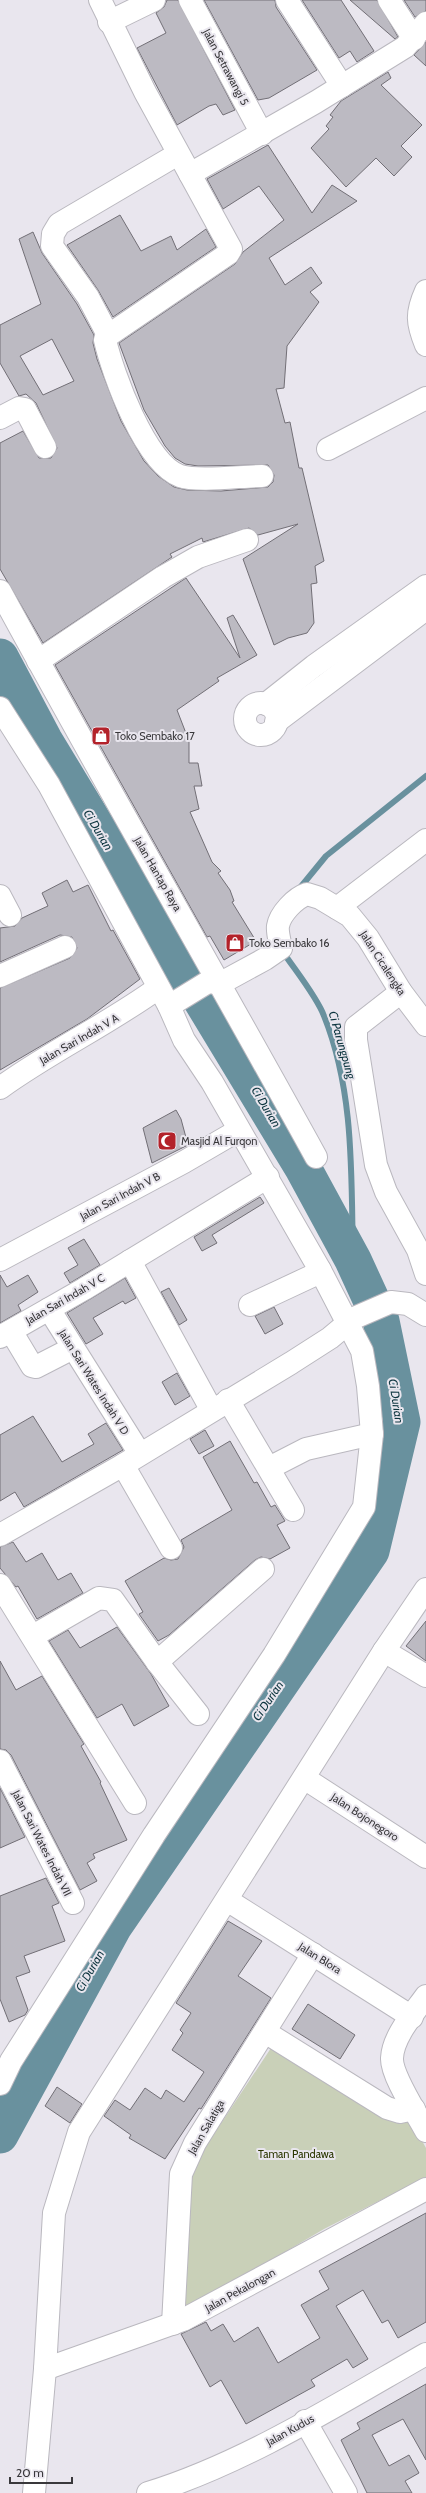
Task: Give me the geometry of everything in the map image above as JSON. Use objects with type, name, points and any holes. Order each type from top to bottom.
[{"type":"street","points":[[100,0],[109,22],[178,154],[228,243],[230,252],[183,286],[108,335],[105,340],[113,372],[130,412],[156,453],[169,469],[188,478],[262,476]]},
{"type":"street","points":[[109,22],[154,0]]},
{"type":"street","name":"Jalan Setrawangi 5","points":[[190,0],[262,134]]},
{"type":"street","points":[[287,0],[342,86]]},
{"type":"street","points":[[190,174],[262,134],[405,47],[420,31],[390,0]]},
{"type":"street","points":[[108,335],[88,297],[52,246],[53,234],[59,224],[178,154]]},
{"type":"street","points":[[426,291],[420,306],[418,326],[426,345]]},
{"type":"street","points":[[328,449],[426,398]]},
{"type":"street","points":[[0,418],[19,408],[25,409],[45,447]]},
{"type":"street","points":[[38,661],[163,577],[198,557],[247,540]]},
{"type":"street","points":[[426,586],[314,666],[271,713],[426,609]]},
{"type":"street","name":"Jalan Hantap Raya","points":[[0,591],[79,738],[215,982],[316,1157]]},
{"type":"street","points":[[0,708],[49,785],[158,988],[173,1004],[184,1040],[268,1177],[297,1234],[350,1320],[362,1351],[368,1386],[372,1434],[364,1507],[274,1655],[154,1835],[11,2061],[0,2084]]},
{"type":"street","points":[[337,908],[425,844]]},
{"type":"street","name":"Jalan Cicalengka","points":[[173,1004],[273,953],[278,926],[288,909],[298,898],[307,894],[337,908],[350,916],[368,938],[401,992],[426,1025]]},
{"type":"street","points":[[0,896],[10,915]]},
{"type":"street","points":[[0,976],[65,947]]},
{"type":"street","name":"Jalan Sari Indah V A","points":[[0,1088],[22,1072],[122,1014],[158,988]]},
{"type":"street","points":[[401,992],[356,1026],[356,1040],[376,1166],[386,1192],[422,1247],[426,1274]]},
{"type":"street","name":"Jalan Sari Indah V B","points":[[0,1260],[184,1162],[239,1130]]},
{"type":"street","name":"Jalan Sari Indah V C","points":[[5,1334],[130,1261],[268,1177]]},
{"type":"street","points":[[130,1261],[220,1405],[269,1468],[293,1510]]},
{"type":"street","points":[[250,1305],[312,1276],[320,1270]]},
{"type":"street","points":[[0,1536],[131,1459],[330,1338],[350,1320],[399,1303],[426,1315]]},
{"type":"street","name":"Jalan Sari Wates Indah V D","points":[[49,1309],[73,1348],[131,1459],[171,1548]]},
{"type":"street","points":[[5,1334],[32,1366],[36,1367],[73,1348]]},
{"type":"street","points":[[269,1468],[306,1449],[372,1434]]},
{"type":"street","points":[[157,1662],[263,1569]]},
{"type":"street","points":[[0,1585],[33,1636],[135,1803]]},
{"type":"street","points":[[34,2493],[45,2369],[54,2213],[79,2132],[384,1651],[426,1589]]},
{"type":"street","points":[[33,1636],[99,1598],[109,1598],[118,1604],[157,1662],[198,1714]]},
{"type":"street","points":[[384,1651],[426,1676]]},
{"type":"street","name":"Jalan Sari Wates Indah VII","points":[[0,1761],[73,1904]]},
{"type":"street","name":"Jalan Bojonegoro","points":[[304,1778],[426,1857]]},
{"type":"street","name":"Jalan Blora","points":[[227,1900],[412,2016]]},
{"type":"street","name":"Jalan Salatiga","points":[[173,2324],[181,2174],[195,2143],[313,1954]]},
{"type":"street","points":[[426,1996],[397,2040],[392,2057],[392,2065],[426,2130]]},
{"type":"street","points":[[265,2032],[387,2108],[400,2112],[414,2109]]},
{"type":"street","name":"Jalan Pekalongan","points":[[45,2369],[173,2324],[426,2189]]},
{"type":"street","name":"Jalan Kudus","points":[[148,2493],[180,2483],[235,2460],[305,2421],[425,2358]]},
{"type":"street","points":[[305,2421],[346,2493]]},
{"type":"green space","name":"Taman Pandawa","points":[[273,2045],[410,2119],[426,2148],[426,2177],[324,2229],[217,2292],[183,2308],[190,2178],[204,2149]]},
{"type":"building","points":[[167,0],[178,0],[235,110],[223,115],[216,104],[209,106],[177,125],[137,48],[166,33],[156,13],[164,7]]},
{"type":"building","points":[[204,0],[275,0],[276,7],[317,70],[269,98],[258,100]]},
{"type":"building","points":[[302,0],[341,0],[374,51],[357,62],[350,51],[339,58]]},
{"type":"building","points":[[350,0],[377,0],[398,37],[395,39]]},
{"type":"building","points":[[404,0],[426,0],[426,11],[415,17]]},
{"type":"building","points":[[426,42],[426,66],[414,55]]},
{"type":"building","points":[[388,72],[391,78],[381,85],[422,125],[401,146],[412,157],[394,176],[376,158],[346,187],[311,148],[329,129],[326,126],[333,117],[330,115],[341,101]]},
{"type":"building","points":[[268,145],[312,213],[332,185],[357,201],[269,258],[285,285],[311,267],[322,283],[310,292],[319,302],[287,346],[284,388],[276,389],[285,423],[290,422],[299,468],[302,468],[324,561],[315,566],[317,583],[311,584],[314,623],[307,633],[288,638],[274,645],[243,559],[298,524],[258,535],[249,528],[203,542],[202,538],[170,554],[172,557],[43,643],[0,569],[0,443],[23,431],[39,458],[51,458],[57,448],[36,403],[26,394],[19,396],[0,363],[0,325],[41,304],[19,239],[33,232],[42,253],[77,304],[94,335],[93,343],[97,359],[121,421],[144,461],[158,476],[174,487],[187,490],[221,491],[268,487],[273,482],[274,475],[268,465],[198,466],[185,464],[175,458],[165,446],[144,410],[119,343],[235,264],[243,252],[284,220],[259,186],[223,209],[207,179]],"holes":[[[52,339],[74,381],[43,395],[20,356]]]},
{"type":"building","points":[[120,215],[141,251],[171,236],[177,250],[206,229],[216,247],[113,317],[98,290],[67,245]]},
{"type":"building","points":[[186,578],[240,658],[227,618],[233,615],[257,655],[217,678],[219,681],[177,710],[189,741],[189,763],[198,763],[202,786],[194,786],[199,809],[190,812],[212,862],[221,871],[218,873],[230,890],[234,901],[232,902],[256,941],[224,960],[210,936],[207,937],[55,665]]},
{"type":"building","points":[[67,880],[73,892],[88,885],[111,931],[113,930],[140,979],[87,1019],[0,1070],[0,988],[70,958],[77,948],[72,937],[60,935],[0,962],[0,928],[15,926],[22,918],[48,906],[42,893]]},
{"type":"building","name":"Masjid Al Furqon","points":[[176,1110],[181,1119],[188,1145],[152,1163],[143,1128]]},
{"type":"building","points":[[260,1197],[264,1203],[212,1235],[217,1243],[202,1251],[194,1237]]},
{"type":"building","points":[[84,1239],[100,1265],[70,1283],[64,1273],[78,1265],[68,1248]]},
{"type":"building","points":[[0,1275],[7,1287],[28,1275],[38,1292],[18,1305],[21,1311],[0,1323]]},
{"type":"building","points":[[125,1278],[136,1298],[125,1304],[123,1301],[93,1318],[103,1334],[86,1344],[67,1313]]},
{"type":"building","points":[[169,1288],[187,1320],[179,1325],[161,1292]]},
{"type":"building","points":[[274,1307],[283,1324],[265,1334],[255,1316]]},
{"type":"building","points":[[177,1373],[190,1396],[175,1405],[162,1382]]},
{"type":"building","points":[[33,1416],[62,1462],[94,1444],[88,1434],[106,1423],[123,1450],[24,1507],[15,1492],[0,1501],[0,1435]]},
{"type":"building","points":[[205,1430],[214,1446],[199,1454],[190,1439]]},
{"type":"building","points":[[230,1441],[254,1483],[257,1482],[271,1507],[275,1505],[285,1521],[277,1525],[290,1548],[270,1559],[261,1557],[255,1560],[169,1635],[158,1641],[139,1614],[143,1612],[125,1581],[164,1558],[171,1560],[178,1559],[184,1547],[181,1540],[232,1510],[203,1457]]},
{"type":"building","points":[[13,1542],[26,1562],[42,1553],[58,1580],[71,1573],[83,1593],[37,1619],[18,1586],[16,1587],[0,1568],[0,1547]]},
{"type":"building","points":[[426,1621],[426,1661],[406,1646]]},
{"type":"building","points":[[117,1627],[151,1674],[169,1706],[134,1726],[122,1704],[97,1718],[49,1641],[68,1630],[80,1648]]},
{"type":"building","points":[[0,1661],[16,1690],[42,1676],[84,1744],[81,1746],[101,1782],[100,1783],[127,1840],[93,1854],[95,1858],[87,1863],[97,1881],[80,1890],[11,1755],[6,1750],[0,1749]]},
{"type":"building","points":[[0,1788],[25,1837],[0,1848]]},
{"type":"building","points":[[46,1878],[59,1903],[52,1906],[65,1941],[24,1956],[30,1972],[16,1977],[28,2010],[25,2015],[9,2022],[0,1999],[0,1896]]},
{"type":"building","points":[[228,1921],[262,1941],[238,1976],[271,1998],[201,2109],[199,2108],[165,2159],[129,2138],[131,2135],[104,2116],[115,2100],[130,2110],[145,2088],[161,2099],[166,2090],[184,2102],[204,2072],[172,2050],[183,2033],[180,2030],[191,2013],[176,2003]]},
{"type":"building","points":[[308,2004],[355,2035],[340,2059],[292,2029]]},
{"type":"building","points":[[57,2087],[82,2104],[70,2123],[45,2106]]},
{"type":"building","points":[[426,2213],[426,2322],[398,2338],[388,2320],[382,2323],[363,2290],[336,2306],[368,2359],[353,2368],[347,2359],[311,2380],[315,2386],[246,2424],[221,2380],[210,2387],[181,2334],[206,2322],[211,2331],[223,2324],[234,2342],[258,2327],[278,2363],[320,2338],[301,2305],[329,2289],[319,2271]]},
{"type":"building","points":[[426,2384],[426,2460],[403,2419],[372,2435],[389,2466],[409,2455],[419,2473],[405,2481],[412,2493],[367,2493],[341,2440],[360,2429],[357,2423]]},
{"type":"waterway","name":"Ci Durian","points":[[0,657],[44,740],[303,1168],[353,1260],[381,1321],[402,1422],[371,1551],[114,1926],[0,2135]]},
{"type":"waterway","name":"Ci Parungpung","points":[[299,889],[326,856],[426,776]]},
{"type":"waterway","name":"Ci Parungpung","points":[[283,952],[321,1009],[334,1045],[341,1075],[349,1136],[353,1260]]},
{"type":"place","name":"Toko Sembako 17","points":[[101,736]]},
{"type":"place","name":"Toko Sembako 16","points":[[235,943]]},
{"type":"place","name":"Masjid Al Furqon","points":[[167,1141]]}]
